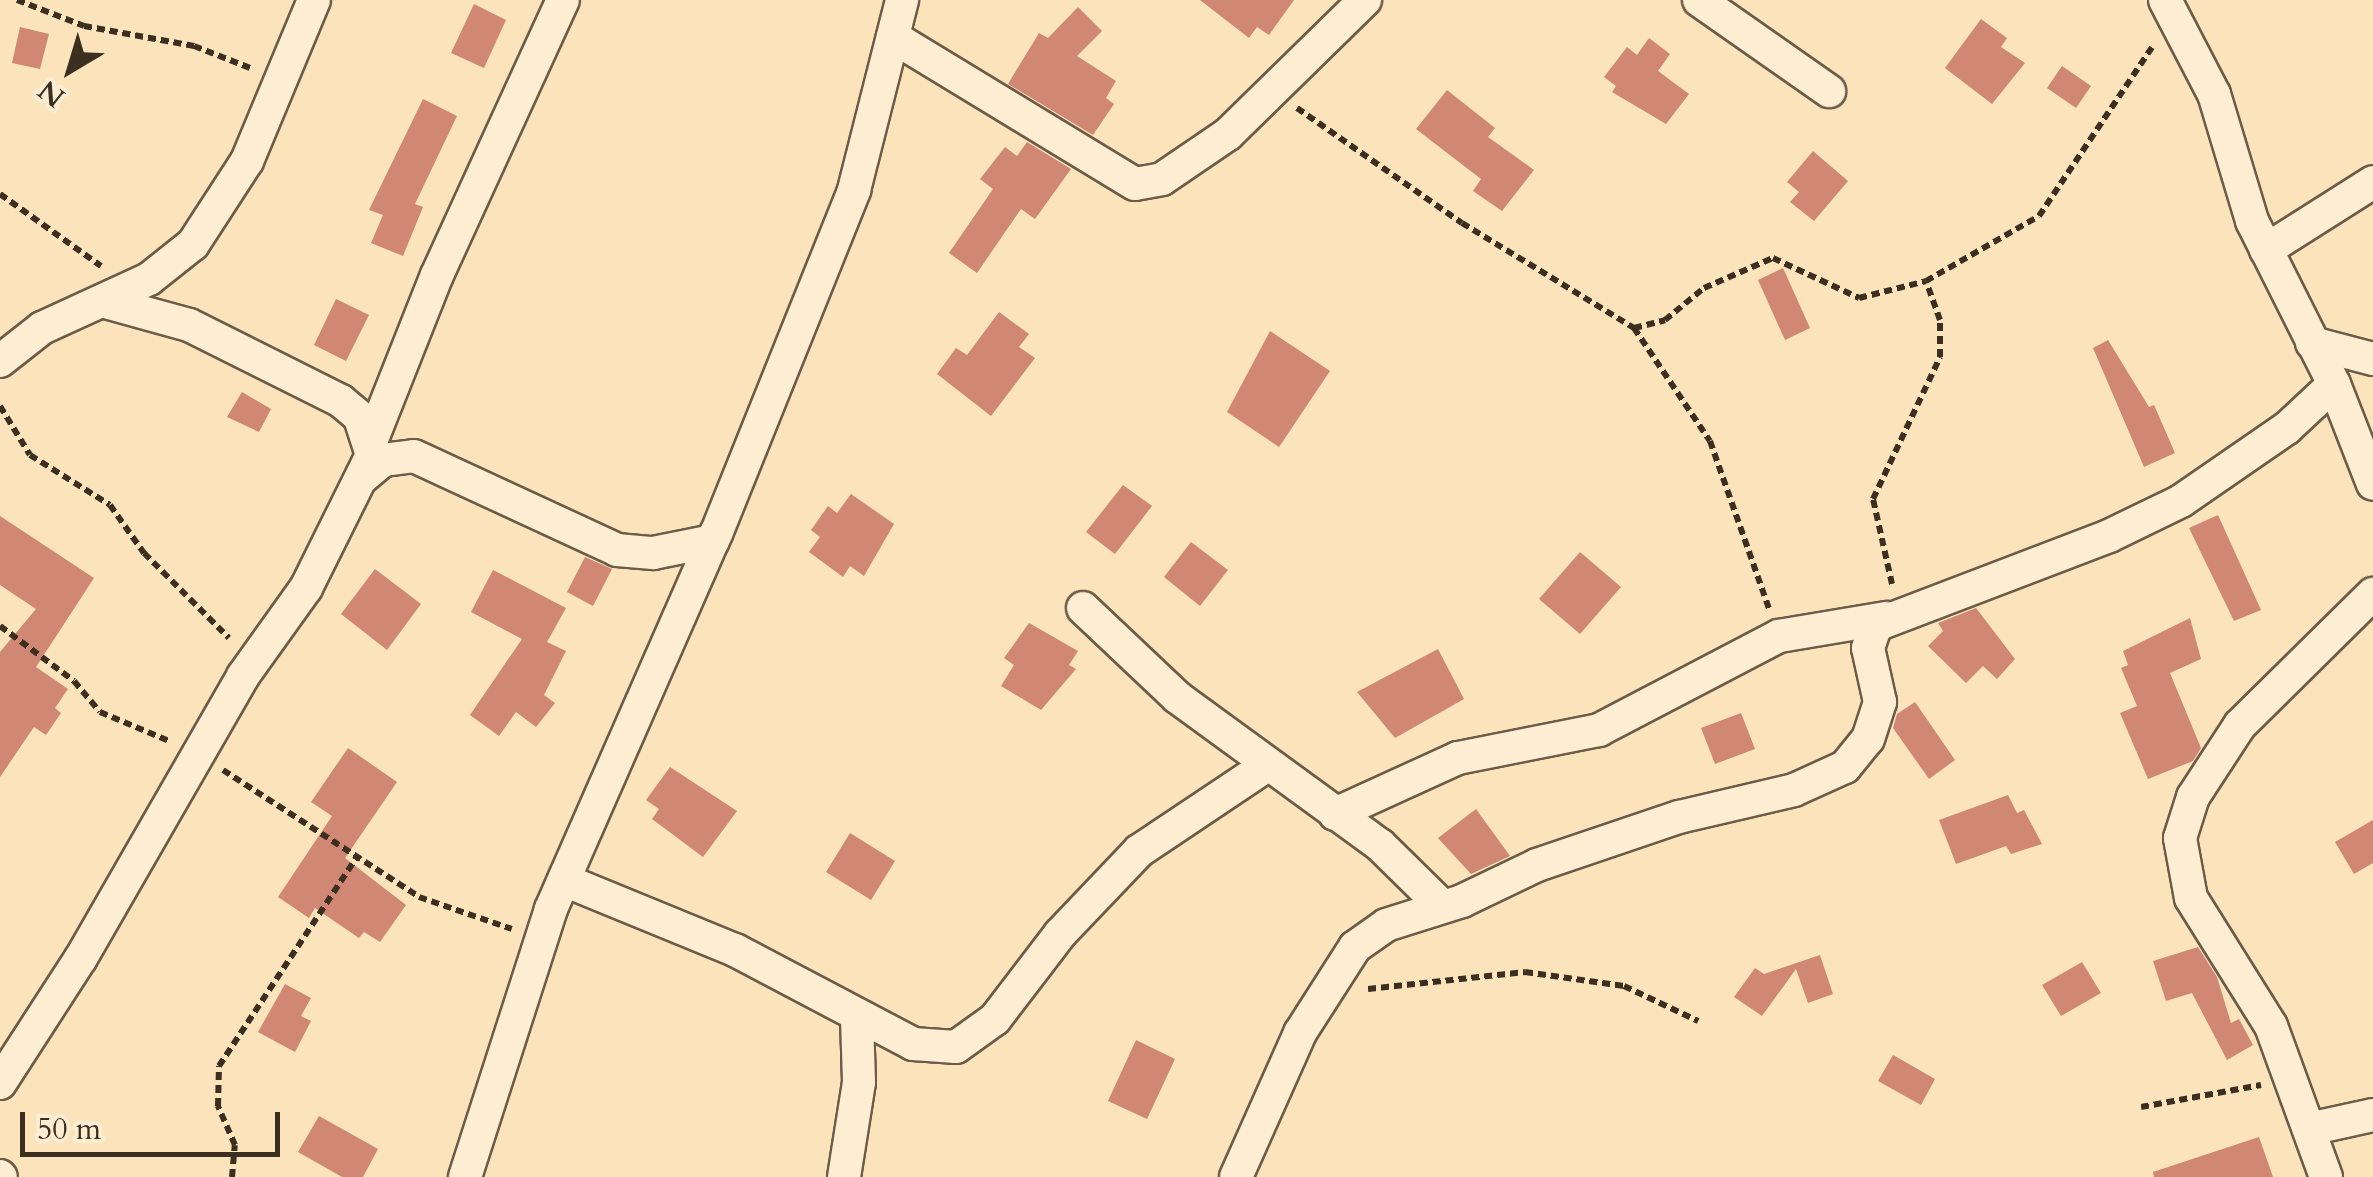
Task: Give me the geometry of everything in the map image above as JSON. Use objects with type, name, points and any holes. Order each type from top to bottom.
[{"type":"street","points":[[0,361],[42,328],[116,294],[192,244],[221,210],[247,161],[276,78],[314,0]]},
{"type":"street","points":[[0,1083],[81,958],[244,676],[306,588],[364,476],[372,439],[437,274],[562,0]]},
{"type":"street","points":[[465,1177],[564,880],[713,542],[854,190],[902,0]]},
{"type":"street","points":[[892,37],[1136,184],[1162,178],[1192,160],[1365,0]]},
{"type":"street","points":[[1699,0],[1829,90]]},
{"type":"street","points":[[2169,7],[2214,94],[2266,250],[2367,444],[2373,484]]},
{"type":"street","points":[[2266,250],[2373,182]]},
{"type":"street","points":[[116,294],[190,325],[342,401],[372,439]]},
{"type":"street","points":[[2312,343],[2373,360]]},
{"type":"street","points":[[1335,814],[1458,758],[1612,725],[1780,636],[1892,615],[1989,584],[2180,502],[2287,428],[2334,384]]},
{"type":"street","points":[[364,476],[382,460],[414,456],[617,550],[653,553],[713,542]]},
{"type":"street","points":[[2326,1177],[2296,1091],[2248,981],[2191,898],[2180,838],[2192,798],[2240,725],[2373,594]]},
{"type":"street","points":[[1083,608],[1131,658],[1266,766],[1380,845],[1442,906]]},
{"type":"street","points":[[1236,1177],[1322,993],[1355,946],[1386,925],[1442,906],[1537,865],[1680,818],[1794,790],[1844,767],[1876,718],[1869,632],[1892,615]]},
{"type":"street","points":[[564,880],[735,950],[857,1016],[935,1048],[976,1038],[1098,890],[1139,852],[1266,766]]},
{"type":"street","points":[[844,1177],[859,1082],[857,1016]]},
{"type":"street","points":[[2310,1129],[2373,1115]]},
{"type":"path","points":[[17,0],[109,33],[194,46],[276,78]]},
{"type":"path","points":[[1634,328],[1665,320],[1704,288],[1773,258],[1859,298],[1926,281],[2040,216],[2071,178],[2169,7]]},
{"type":"path","points":[[1272,90],[1462,223],[1634,328],[1710,441],[1780,636]]},
{"type":"path","points":[[0,194],[116,294]]},
{"type":"path","points":[[1892,615],[1873,499],[1940,357],[1940,320],[1926,281]]},
{"type":"path","points":[[0,406],[30,454],[122,518],[144,553],[238,649],[244,676]]},
{"type":"path","points":[[0,626],[74,681],[100,712],[200,751],[254,794],[419,896],[542,939]]},
{"type":"path","points":[[232,1177],[235,1146],[218,1106],[218,1066],[358,855]]},
{"type":"path","points":[[1322,993],[1526,972],[1624,986],[1698,1021]]},
{"type":"path","points":[[2141,1106],[2258,1085],[2296,1091]]},
{"type":"building","points":[[1200,0],[1294,0],[1269,35],[1257,27],[1249,38]]},
{"type":"building","points":[[474,4],[506,20],[484,68],[451,53]]},
{"type":"building","points":[[1078,7],[1102,31],[1077,56],[1116,81],[1106,98],[1114,104],[1093,135],[1008,84],[1039,33],[1048,38]]},
{"type":"building","points":[[1981,19],[2007,38],[2001,47],[2025,63],[1992,104],[1945,68]]},
{"type":"building","points":[[20,27],[49,34],[40,69],[12,63]]},
{"type":"building","points":[[1649,38],[1670,54],[1658,71],[1689,94],[1666,124],[1612,92],[1616,86],[1604,77],[1627,47],[1637,55]]},
{"type":"building","points":[[2062,66],[2091,86],[2076,108],[2047,88]]},
{"type":"building","points":[[1447,90],[1495,128],[1488,137],[1534,170],[1502,211],[1473,191],[1481,179],[1416,129]]},
{"type":"building","points":[[423,99],[457,116],[415,204],[423,207],[403,256],[371,243],[383,215],[369,210]]},
{"type":"building","points":[[1027,142],[1071,169],[1035,219],[1021,209],[977,273],[949,253],[993,189],[980,179],[1005,147],[1017,156]]},
{"type":"building","points":[[1813,151],[1848,181],[1814,221],[1790,202],[1799,192],[1787,182]]},
{"type":"building","points":[[1783,268],[1810,328],[1785,340],[1758,280]]},
{"type":"building","points":[[336,299],[369,315],[346,361],[314,345]]},
{"type":"building","points":[[999,312],[1029,334],[1019,347],[1035,358],[991,416],[937,374],[956,348],[967,355]]},
{"type":"building","points":[[1270,331],[1330,371],[1279,447],[1227,412]]},
{"type":"building","points":[[2108,340],[2149,407],[2154,405],[2175,453],[2144,467],[2093,348]]},
{"type":"building","points":[[242,392],[271,409],[259,432],[227,417]]},
{"type":"building","points":[[1123,485],[1152,506],[1115,554],[1086,532]]},
{"type":"building","points":[[851,494],[894,524],[864,576],[850,566],[843,577],[809,552],[820,537],[811,530],[828,506],[837,513]]},
{"type":"building","points":[[2218,515],[2261,610],[2234,621],[2189,528]]},
{"type":"building","points":[[0,516],[94,578],[36,667],[68,689],[55,708],[61,713],[46,735],[34,727],[0,777],[0,652],[36,609],[0,585]]},
{"type":"building","points":[[1191,542],[1228,570],[1200,606],[1164,577]]},
{"type":"building","points":[[1580,552],[1621,587],[1580,634],[1539,599]]},
{"type":"building","points":[[585,557],[612,569],[593,606],[567,592]]},
{"type":"building","points":[[375,569],[421,604],[387,650],[341,614]]},
{"type":"building","points":[[493,570],[566,608],[547,642],[566,651],[544,695],[555,703],[536,727],[516,712],[499,736],[470,715],[522,639],[471,612]]},
{"type":"building","points":[[1976,608],[2015,659],[1997,679],[1983,666],[1966,683],[1928,646],[1943,631],[1938,623]]},
{"type":"building","points":[[2190,618],[2201,659],[2170,673],[2201,748],[2193,761],[2148,779],[2120,713],[2137,706],[2121,668],[2128,665],[2123,651]]},
{"type":"building","points":[[1029,623],[1078,651],[1069,665],[1076,669],[1041,710],[1001,686],[1014,665],[1004,658]]},
{"type":"building","points":[[1438,649],[1464,699],[1395,738],[1357,692]]},
{"type":"building","points":[[1915,702],[1955,760],[1929,779],[1893,728],[1897,714]]},
{"type":"building","points":[[1741,713],[1755,749],[1715,764],[1701,728]]},
{"type":"building","points":[[348,748],[397,782],[345,858],[406,905],[380,942],[364,932],[359,938],[315,908],[309,918],[278,897],[332,816],[311,802]]},
{"type":"building","points":[[670,767],[737,811],[703,857],[652,819],[659,809],[646,800]]},
{"type":"building","points":[[2008,795],[2017,813],[2024,810],[2042,844],[2011,854],[2006,846],[1956,864],[1939,820]]},
{"type":"building","points":[[1476,809],[1510,856],[1471,874],[1438,838]]},
{"type":"building","points":[[2373,820],[2373,863],[2354,874],[2335,842]]},
{"type":"building","points":[[850,833],[895,861],[871,900],[826,872]]},
{"type":"building","points":[[2198,947],[2217,977],[2231,1023],[2239,1019],[2253,1045],[2227,1060],[2192,993],[2166,1001],[2153,961]]},
{"type":"building","points":[[1820,955],[1833,994],[1808,1003],[1796,969],[1762,1016],[1734,997],[1755,968],[1764,974]]},
{"type":"building","points":[[2082,962],[2101,993],[2061,1016],[2042,985]]},
{"type":"building","points":[[285,984],[311,998],[301,1016],[311,1021],[295,1052],[258,1032]]},
{"type":"building","points":[[1136,1040],[1175,1059],[1147,1119],[1108,1101]]},
{"type":"building","points":[[1893,1055],[1935,1079],[1921,1105],[1878,1081]]},
{"type":"building","points":[[319,1116],[378,1149],[363,1177],[342,1177],[298,1152]]},
{"type":"building","points":[[2259,1137],[2273,1177],[2154,1177],[2153,1172]]}]
